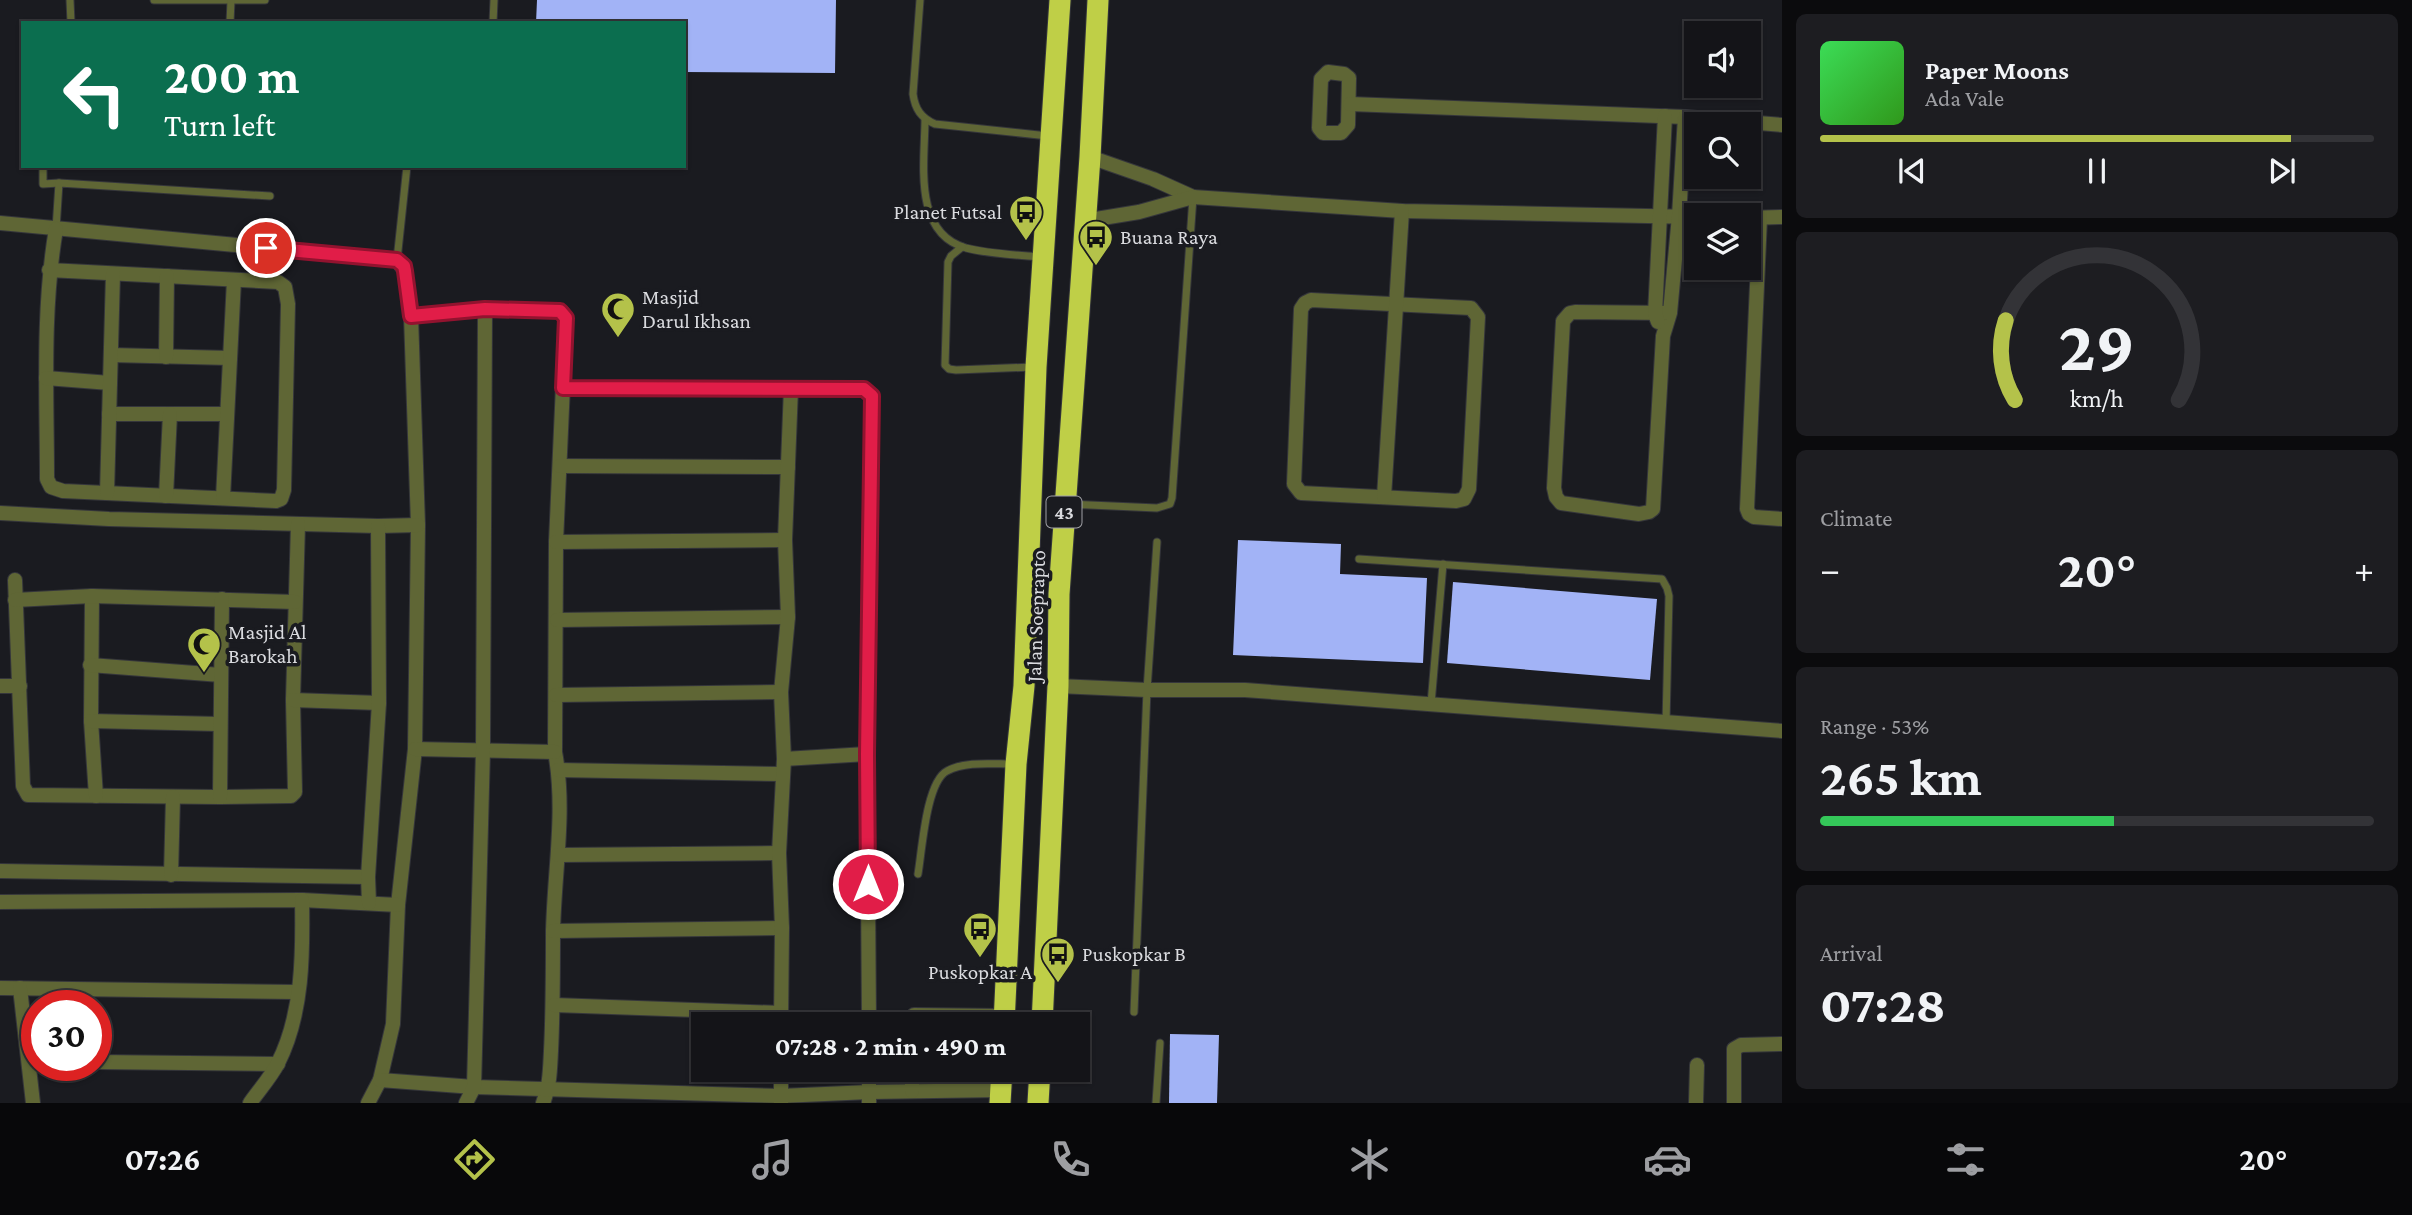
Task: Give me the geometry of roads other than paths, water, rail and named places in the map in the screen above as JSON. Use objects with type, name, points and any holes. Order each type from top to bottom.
[{"type":"highway","name":"Jalan Soeprapto","points":[[1004,1012],[1016,764],[1024,686],[1036,367],[1060,0]]},
{"type":"highway","name":"Jalan Soeprapto","points":[[1043,1012],[1058,686],[1059,594],[1090,157],[1098,0]]},
{"type":"highway","points":[[1028,594],[1059,594]]},
{"type":"highway","points":[[1038,1103],[1039,1082]]},
{"type":"street","points":[[1350,104],[1684,117]]},
{"type":"street","points":[[1662,313],[1576,312],[1570,313],[1563,321],[1554,488],[1561,503],[1639,514],[1653,509],[1663,336],[1660,216],[1665,116]]},
{"type":"street","points":[[1761,123],[1782,125]]},
{"type":"street","points":[[1662,313],[1679,216],[1684,134]]},
{"type":"street","points":[[1090,157],[1153,179],[1193,197]]},
{"type":"street","points":[[1084,221],[1139,212],[1193,197],[1402,211],[1684,216]]},
{"type":"street","points":[[1384,497],[1402,211]]},
{"type":"street","points":[[1761,218],[1782,217]]},
{"type":"street","points":[[0,223],[397,260],[404,266],[411,316],[418,525],[415,749],[398,905],[393,1024],[380,1080],[368,1103]]},
{"type":"street","points":[[49,270],[278,282],[285,287],[285,490],[281,499],[276,501],[107,493],[55,489],[49,484],[46,379],[49,270],[56,229]]},
{"type":"street","points":[[107,493],[113,274]]},
{"type":"street","points":[[166,357],[167,276]]},
{"type":"street","points":[[223,498],[234,280]]},
{"type":"street","points":[[1753,280],[1747,509],[1754,517],[1782,519]]},
{"type":"street","points":[[1311,300],[1396,303],[1471,308],[1477,314],[1469,489],[1464,499],[1456,501],[1301,493],[1295,487],[1301,309],[1311,300]]},
{"type":"street","points":[[411,316],[485,309],[556,311],[565,315],[556,542],[555,752],[558,770],[558,855],[553,931],[554,1005],[549,1088],[543,1103]]},
{"type":"street","points":[[466,1103],[474,1087],[483,750],[485,309]]},
{"type":"street","points":[[111,355],[230,358]]},
{"type":"street","points":[[46,379],[110,383]]},
{"type":"street","points":[[563,388],[864,389],[872,396],[867,754],[869,1012]]},
{"type":"street","points":[[781,1012],[779,853],[784,759],[781,692],[788,617],[785,540],[791,388]]},
{"type":"street","points":[[109,414],[227,414]]},
{"type":"street","points":[[166,496],[170,414]]},
{"type":"street","points":[[560,466],[788,467]]},
{"type":"street","points":[[0,513],[109,519],[418,525]]},
{"type":"street","points":[[15,580],[23,786],[28,795],[291,796],[295,792],[293,700],[298,524]]},
{"type":"street","points":[[369,903],[368,877],[379,703],[378,526]]},
{"type":"street","points":[[556,542],[785,540]]},
{"type":"street","points":[[15,600],[92,596],[295,602]]},
{"type":"street","points":[[92,596],[91,721],[96,796]]},
{"type":"street","points":[[220,797],[222,599]]},
{"type":"street","points":[[557,620],[788,617]]},
{"type":"street","points":[[90,665],[221,675]]},
{"type":"street","points":[[0,686],[20,686]]},
{"type":"street","points":[[1058,686],[1245,690],[1782,731]]},
{"type":"street","points":[[556,695],[781,692]]},
{"type":"street","points":[[293,700],[379,703]]},
{"type":"street","points":[[91,721],[219,724]]},
{"type":"street","points":[[415,749],[555,752]]},
{"type":"street","points":[[784,759],[867,754]]},
{"type":"street","points":[[558,770],[782,774]]},
{"type":"street","points":[[171,875],[173,797]]},
{"type":"street","points":[[558,855],[779,853]]},
{"type":"street","points":[[0,871],[368,877]]},
{"type":"street","points":[[0,902],[302,900],[398,905]]},
{"type":"street","points":[[250,1103],[278,1064],[293,1027],[302,932],[302,900]]},
{"type":"street","points":[[553,931],[782,928]]},
{"type":"street","points":[[0,988],[297,992]]},
{"type":"street","points":[[20,988],[21,994]]},
{"type":"street","points":[[554,1005],[691,1013]]},
{"type":"street","points":[[1734,1103],[1734,1049],[1741,1045],[1782,1044]]},
{"type":"street","points":[[112,1062],[278,1064]]},
{"type":"street","points":[[1696,1103],[1697,1065]]},
{"type":"street","points":[[380,1080],[474,1087],[549,1088],[781,1100],[1001,1088]]},
{"type":"street","points":[[32,1081],[33,1103]]},
{"type":"street","points":[[781,1082],[781,1100]]},
{"type":"street","points":[[912,1082],[912,1091]]},
{"type":"lane","points":[[71,0],[71,21]]},
{"type":"lane","points":[[154,0],[265,0]]},
{"type":"lane","points":[[230,21],[231,0]]},
{"type":"lane","points":[[493,21],[494,0]]},
{"type":"lane","points":[[920,0],[913,94],[919,113],[934,124],[1052,136]]},
{"type":"lane","points":[[925,119],[926,204],[936,226],[947,238],[962,247],[984,252],[1045,257]]},
{"type":"lane","points":[[43,168],[43,184],[270,196]]},
{"type":"lane","points":[[397,260],[407,168]]},
{"type":"lane","points":[[56,229],[59,183]]},
{"type":"lane","points":[[1065,503],[1157,508],[1170,504],[1193,197]]},
{"type":"lane","points":[[962,247],[948,262],[945,365],[956,370],[1036,367]]},
{"type":"lane","points":[[1133,1012],[1147,690],[1157,542]]},
{"type":"lane","points":[[1359,559],[1661,579],[1669,596],[1666,723]]},
{"type":"lane","points":[[1431,705],[1443,564]]},
{"type":"lane","points":[[918,874],[931,792],[940,776],[958,767],[1016,764]]},
{"type":"lane","points":[[1156,1103],[1160,1043]]},
{"type":"place","name":"Planet Futsal","points":[[1026,242]]},
{"type":"place","name":"Buana Raya","points":[[1096,267]]},
{"type":"place","name":"Masjid Darul Ikhsan","points":[[618,339]]},
{"type":"place","name":"Masjid Al Barokah","points":[[204,674]]},
{"type":"place","name":"Puskopkar A","points":[[980,959]]},
{"type":"place","name":"Puskopkar B","points":[[1058,984]]}]
